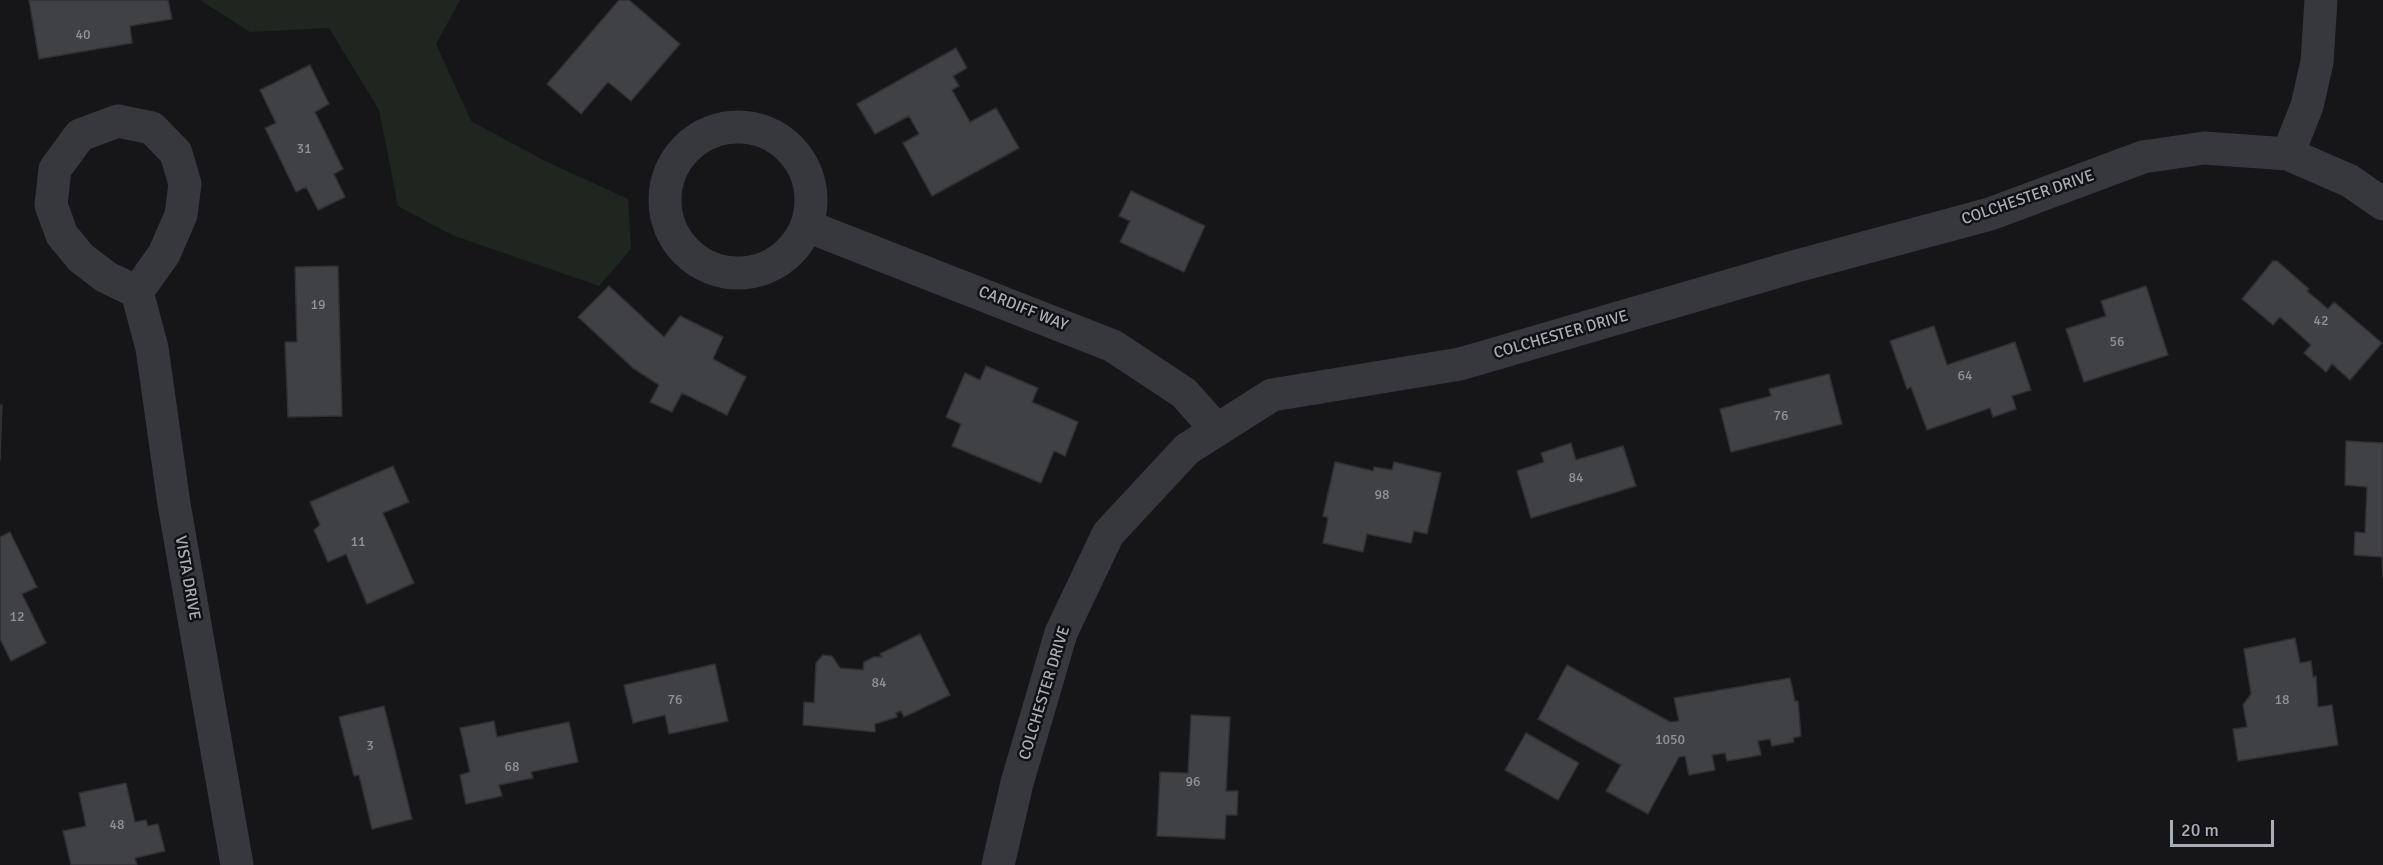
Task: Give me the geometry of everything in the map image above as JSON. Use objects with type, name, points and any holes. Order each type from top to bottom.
[{"type":"street","points":[[2288,154],[2307,106],[2317,62],[2321,0]]},
{"type":"street","points":[[118,121],[152,128],[176,153],[185,184],[181,215],[173,235],[164,254],[137,292],[106,277],[81,258],[62,235],[51,205],[55,169],[80,135],[118,121]]},
{"type":"street","points":[[740,126],[763,130],[783,141],[799,158],[809,180],[812,203],[807,226],[794,248],[774,264],[750,273],[724,272],[700,263],[681,246],[669,224],[664,199],[668,176],[679,155],[696,139],[706,134],[717,129],[740,126]]},
{"type":"street","name":"COLCHESTER DRIVE","points":[[998,865],[1017,783],[1061,633],[1108,534],[1186,449],[1272,395],[1460,364],[1793,267],[1990,214],[2143,157],[2204,148],[2288,154],[2350,181],[2383,204]]},
{"type":"street","name":"CARDIFF WAY","points":[[807,226],[1113,346],[1184,393],[1217,430]]},
{"type":"street","name":"VISTA DRIVE","points":[[137,292],[152,348],[174,504],[237,865]]},
{"type":"shaded area","points":[[200,0],[460,0],[436,44],[471,121],[545,161],[628,199],[631,249],[599,286],[452,235],[398,206],[379,110],[329,28],[250,32]]},
{"type":"building","points":[[29,0],[168,0],[172,19],[130,26],[132,43],[39,59]]},
{"type":"building","points":[[619,0],[629,0],[680,44],[631,101],[608,82],[581,114],[547,84]]},
{"type":"building","points":[[956,48],[967,68],[953,76],[959,86],[952,90],[970,122],[996,108],[1019,148],[932,196],[903,143],[919,134],[909,116],[875,134],[857,104]]},
{"type":"building","points":[[310,65],[329,104],[315,112],[343,169],[334,174],[345,197],[318,210],[306,187],[296,192],[265,128],[276,123],[260,90]]},
{"type":"building","points":[[1131,191],[1205,226],[1184,272],[1120,242],[1130,221],[1119,216]]},
{"type":"building","points":[[2273,261],[2277,261],[2328,309],[2334,302],[2382,343],[2350,380],[2332,364],[2326,372],[2304,353],[2311,345],[2280,317],[2273,325],[2242,299]]},
{"type":"building","points":[[338,266],[342,416],[288,417],[285,342],[297,342],[295,267]]},
{"type":"building","points":[[609,286],[664,337],[680,316],[723,337],[713,359],[746,377],[727,415],[682,393],[672,412],[650,402],[659,385],[633,368],[578,317]]},
{"type":"building","points":[[2146,286],[2168,355],[2084,382],[2066,329],[2106,316],[2101,301]]},
{"type":"building","points":[[1934,326],[1947,365],[2015,342],[2031,390],[2012,396],[2016,409],[1993,417],[1990,408],[1927,430],[1911,387],[1907,389],[1890,341]]},
{"type":"building","points":[[986,366],[1038,388],[1032,402],[1078,422],[1065,456],[1054,451],[1041,483],[952,446],[961,424],[946,417],[965,373],[980,380]]},
{"type":"building","points":[[1829,374],[1842,424],[1731,452],[1720,409],[1771,396],[1769,389]]},
{"type":"building","points":[[0,405],[2,405],[0,460]]},
{"type":"building","points":[[2346,441],[2383,443],[2383,577],[2382,557],[2354,555],[2355,532],[2365,533],[2367,487],[2345,485]]},
{"type":"building","points":[[1571,443],[1576,460],[1623,446],[1636,486],[1531,518],[1517,471],[1544,462],[1541,453]]},
{"type":"building","points":[[1335,462],[1373,471],[1374,467],[1392,470],[1394,462],[1441,473],[1427,534],[1414,531],[1411,543],[1367,534],[1363,552],[1323,543],[1328,518],[1323,516]]},
{"type":"building","points":[[393,466],[409,502],[383,513],[414,583],[367,604],[346,554],[328,562],[314,530],[320,525],[310,502]]},
{"type":"building","points":[[10,532],[37,587],[22,594],[46,643],[11,661],[0,639],[0,537]]},
{"type":"building","points":[[920,634],[950,695],[904,717],[901,711],[896,713],[897,717],[875,724],[875,732],[803,725],[804,702],[814,703],[816,663],[823,655],[832,656],[840,668],[863,670],[864,662],[874,657],[882,657],[880,654]]},
{"type":"building","points":[[2295,638],[2300,663],[2311,661],[2313,677],[2316,676],[2318,707],[2332,705],[2338,745],[2238,761],[2233,729],[2247,727],[2243,705],[2251,694],[2244,649]]},
{"type":"building","points":[[715,664],[728,721],[669,734],[665,715],[633,723],[624,685]]},
{"type":"building","points":[[1567,665],[1670,722],[1679,721],[1674,698],[1790,678],[1795,701],[1798,701],[1801,736],[1793,738],[1794,742],[1772,746],[1770,739],[1758,741],[1761,755],[1727,761],[1725,753],[1712,755],[1715,770],[1689,775],[1685,756],[1679,757],[1648,814],[1606,791],[1621,765],[1538,719]]},
{"type":"building","points":[[384,706],[412,819],[372,829],[359,775],[354,776],[339,717]]},
{"type":"building","points":[[1191,715],[1230,717],[1226,791],[1238,791],[1237,815],[1226,815],[1225,839],[1157,836],[1160,772],[1188,773]]},
{"type":"building","points":[[494,721],[497,737],[569,722],[578,762],[531,772],[533,778],[499,785],[502,796],[466,804],[460,775],[470,772],[460,728]]},
{"type":"building","points":[[1526,733],[1579,763],[1558,800],[1505,770]]},
{"type":"building","points":[[126,783],[135,822],[146,820],[148,826],[158,824],[165,851],[135,858],[137,865],[71,865],[63,831],[86,826],[79,793]]}]
